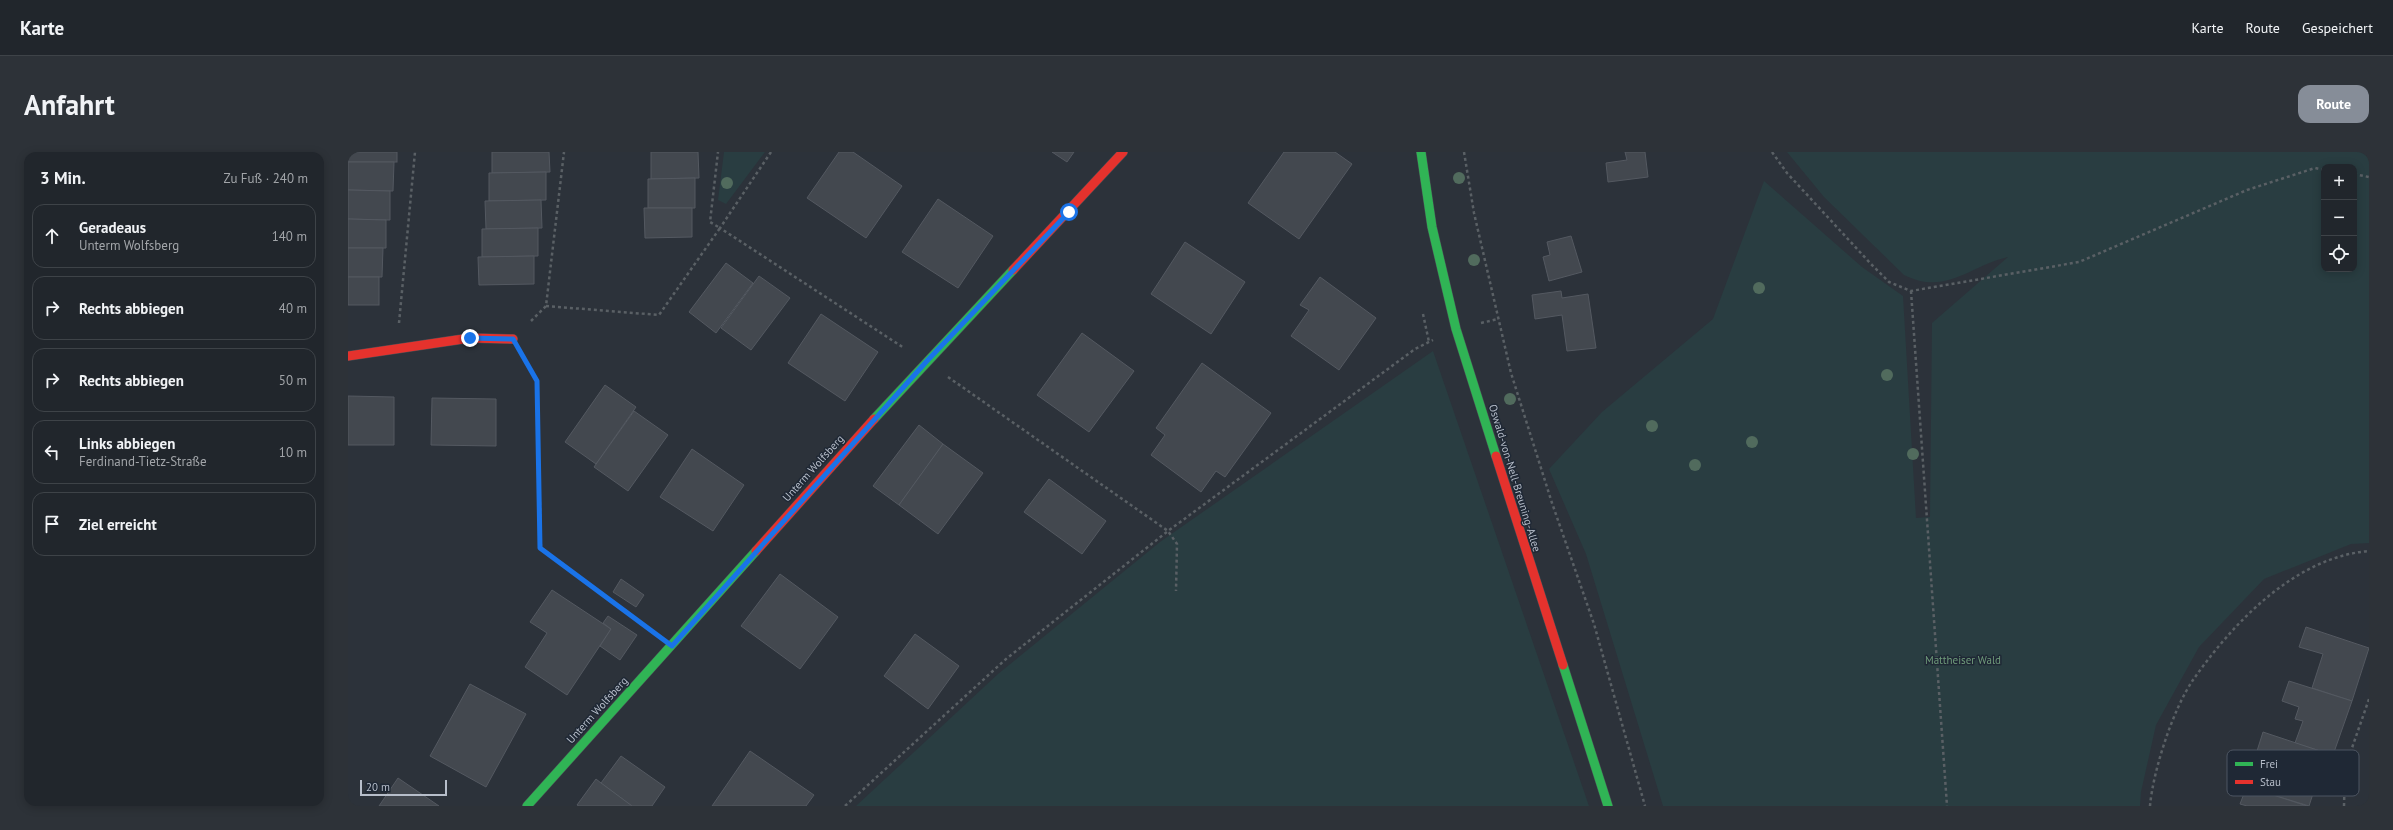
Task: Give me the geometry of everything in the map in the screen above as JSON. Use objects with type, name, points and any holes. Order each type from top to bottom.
[{"type":"street","name":"Unterm Wolfsberg","points":[[527,806],[926,362],[1123,152]]},
{"type":"street","name":"Oswald-von-Nell-Breuning-Allee","points":[[1421,152],[1432,227],[1456,329],[1608,806]]},
{"type":"street","points":[[348,356],[470,338],[513,339]]},
{"type":"path","points":[[396,350],[415,152]]},
{"type":"path","points":[[564,152],[546,306],[513,339],[537,381],[540,548],[672,646]]},
{"type":"path","points":[[718,152],[710,222],[720,228]]},
{"type":"path","points":[[546,306],[659,315],[771,152]]},
{"type":"path","points":[[1464,152],[1474,213],[1511,373],[1552,503],[1594,624],[1646,806]]},
{"type":"path","points":[[1772,152],[1787,173],[1871,264],[1889,282],[1911,291],[2079,262],[2247,190],[2315,168],[2321,169]]},
{"type":"path","points":[[2357,175],[2369,177]]},
{"type":"path","points":[[1911,291],[1947,806]]},
{"type":"path","points":[[845,806],[1006,659],[1168,531],[1415,349],[1456,329]]},
{"type":"path","points":[[1168,531],[1177,544],[1176,591]]},
{"type":"path","points":[[2150,806],[2152,791],[2174,720],[2192,681],[2231,632],[2276,590],[2301,575],[2320,564],[2369,551]]},
{"type":"path","points":[[2351,750],[2369,699]]},
{"type":"path","points":[[2344,796],[2344,806]]},
{"type":"green space","points":[[724,152],[765,152],[726,204],[718,200]]},
{"type":"green space","name":"Mattheiser Wald","points":[[1787,152],[2369,152],[2369,543],[2351,544],[2264,579],[2199,647],[2156,725],[2141,792],[2140,806],[1663,806],[1586,554],[1549,469],[1602,412],[1713,319],[1764,181],[1862,267],[1903,296],[1916,518],[1930,517],[1932,323],[2008,257],[1994,261],[1945,281],[1919,281],[1904,275],[1824,197]]},
{"type":"green space","points":[[1433,351],[1589,806],[856,806],[998,674],[1160,542]]},
{"type":"building","points":[[348,152],[397,152],[397,162],[348,162]]},
{"type":"building","points":[[492,152],[549,152],[550,172],[492,173]]},
{"type":"building","points":[[651,152],[698,152],[699,178],[651,179]]},
{"type":"building","points":[[839,152],[853,152],[902,186],[866,238],[807,198]]},
{"type":"building","points":[[1052,152],[1074,152],[1067,162]]},
{"type":"building","points":[[1284,152],[1335,152],[1352,164],[1299,239],[1248,203]]},
{"type":"building","points":[[1625,152],[1645,152],[1648,177],[1608,182],[1606,163],[1627,160]]},
{"type":"building","points":[[348,162],[394,162],[393,191],[348,190]]},
{"type":"building","points":[[546,172],[546,200],[489,201],[489,173]]},
{"type":"building","points":[[695,178],[695,208],[648,208],[648,179]]},
{"type":"building","points":[[348,190],[390,191],[390,220],[348,219]]},
{"type":"building","points":[[938,199],[993,236],[958,288],[902,252]]},
{"type":"building","points":[[541,200],[542,228],[486,229],[485,201]]},
{"type":"building","points":[[644,208],[692,208],[692,237],[645,238]]},
{"type":"building","points":[[348,219],[386,220],[386,248],[348,248]]},
{"type":"building","points":[[538,228],[538,256],[482,257],[482,229]]},
{"type":"building","points":[[1571,236],[1582,272],[1549,281],[1543,257],[1550,255],[1547,242]]},
{"type":"building","points":[[1185,242],[1245,282],[1211,334],[1151,294]]},
{"type":"building","points":[[348,248],[383,248],[382,277],[348,277]]},
{"type":"building","points":[[534,256],[534,284],[479,285],[478,257]]},
{"type":"building","points":[[726,263],[753,283],[716,333],[689,312]]},
{"type":"building","points":[[759,276],[790,298],[751,350],[721,328]]},
{"type":"building","points":[[348,277],[379,277],[379,305],[348,305]]},
{"type":"building","points":[[1320,277],[1376,318],[1339,370],[1291,336],[1309,310],[1300,305]]},
{"type":"building","points":[[1561,291],[1562,298],[1588,294],[1596,348],[1567,351],[1562,315],[1535,319],[1532,295]]},
{"type":"building","points":[[821,314],[878,352],[845,401],[788,363]]},
{"type":"building","points":[[1082,333],[1134,371],[1089,432],[1037,395]]},
{"type":"building","points":[[1202,363],[1271,413],[1225,477],[1216,471],[1201,492],[1151,455],[1165,435],[1156,428]]},
{"type":"building","points":[[605,385],[636,407],[596,464],[565,442]]},
{"type":"building","points":[[348,396],[394,397],[394,445],[348,445]]},
{"type":"building","points":[[432,398],[496,399],[496,446],[431,445]]},
{"type":"building","points":[[634,411],[668,435],[628,491],[594,467]]},
{"type":"building","points":[[919,425],[943,444],[899,505],[873,486]]},
{"type":"building","points":[[943,444],[983,473],[938,534],[899,505]]},
{"type":"building","points":[[692,449],[744,485],[713,531],[660,497]]},
{"type":"building","points":[[1049,479],[1106,521],[1082,554],[1024,512]]},
{"type":"building","points":[[780,574],[838,617],[800,669],[741,626]]},
{"type":"building","points":[[621,579],[644,595],[636,607],[613,592]]},
{"type":"building","points":[[552,590],[611,629],[567,695],[525,667],[547,633],[530,622]]},
{"type":"building","points":[[608,616],[637,635],[620,660],[600,646],[611,629],[603,623]]},
{"type":"building","points":[[2306,627],[2369,648],[2352,701],[2312,688],[2323,654],[2299,647]]},
{"type":"building","points":[[915,634],[959,666],[928,709],[884,676]]},
{"type":"building","points":[[2289,681],[2352,701],[2335,750],[2317,750],[2295,743],[2303,721],[2295,719],[2299,707],[2282,701]]},
{"type":"building","points":[[470,684],[526,714],[486,787],[430,756]]},
{"type":"building","points":[[2263,732],[2317,750],[2257,750]]},
{"type":"building","points":[[750,751],[814,795],[806,806],[712,806]]},
{"type":"building","points":[[621,756],[665,787],[652,806],[632,806],[601,783]]},
{"type":"building","points":[[398,778],[439,806],[379,806]]},
{"type":"building","points":[[596,779],[632,806],[577,805]]},
{"type":"building","points":[[2243,796],[2276,796],[2307,806],[2247,806],[2240,804]]},
{"type":"building","points":[[2276,796],[2312,796],[2309,806]]},
{"type":"traffic: fast","points":[[1421,152],[1432,227],[1456,329],[1496,456]]},
{"type":"traffic: fast","points":[[874,419],[1013,270]]},
{"type":"traffic: fast","points":[[527,806],[756,551]]},
{"type":"traffic: fast","points":[[1563,665],[1608,806]]},
{"type":"traffic: jam","points":[[1013,270],[1123,152]]},
{"type":"traffic: jam","points":[[348,356],[470,338],[513,339]]},
{"type":"traffic: jam","points":[[756,551],[874,419]]},
{"type":"traffic: jam","points":[[1496,456],[1563,665]]},
{"type":"route","points":[[470,338],[513,339],[537,381],[540,548],[672,646],[799,502],[926,362],[1069,212]]}]
